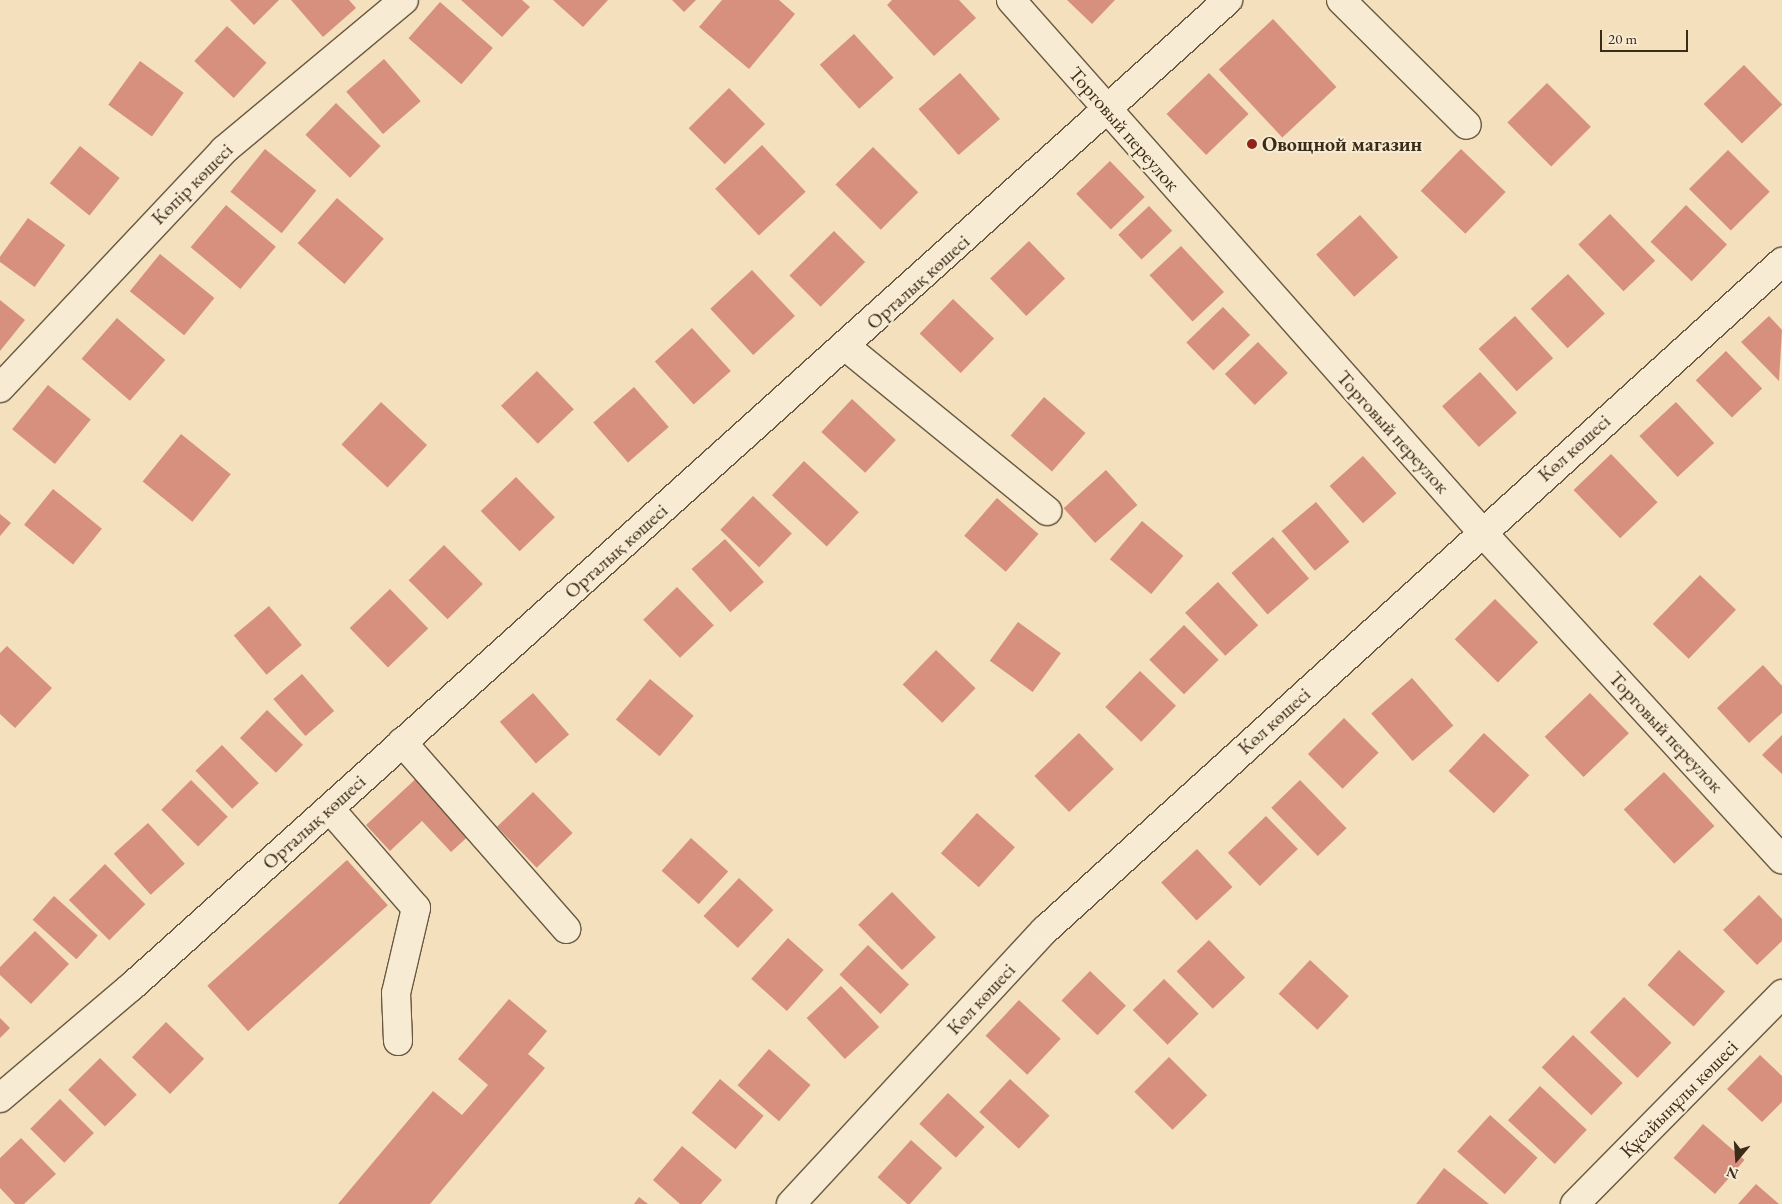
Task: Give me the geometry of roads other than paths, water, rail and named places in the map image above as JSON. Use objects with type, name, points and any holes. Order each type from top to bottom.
[{"type":"street","name":"Көпір көшесі","points":[[0,388],[224,150],[404,0]]},
{"type":"street","name":"Торговый переулок","points":[[1011,0],[1482,532],[1782,859]]},
{"type":"street","name":"Орталық көшесі","points":[[0,1098],[330,809],[402,742],[1108,111],[1228,0]]},
{"type":"street","points":[[1341,0],[1467,125]]},
{"type":"street","name":"Көл көшесі","points":[[791,1204],[1045,930],[1782,262]]},
{"type":"street","points":[[845,346],[1047,511]]},
{"type":"street","points":[[402,742],[566,930]]},
{"type":"street","points":[[330,809],[416,908],[396,993],[398,1042]]},
{"type":"street","name":"Құсайынұлы көшесі","points":[[1575,1204],[1782,994]]},
{"type":"place","name":"Овощной магазин","points":[[1252,144]]}]
